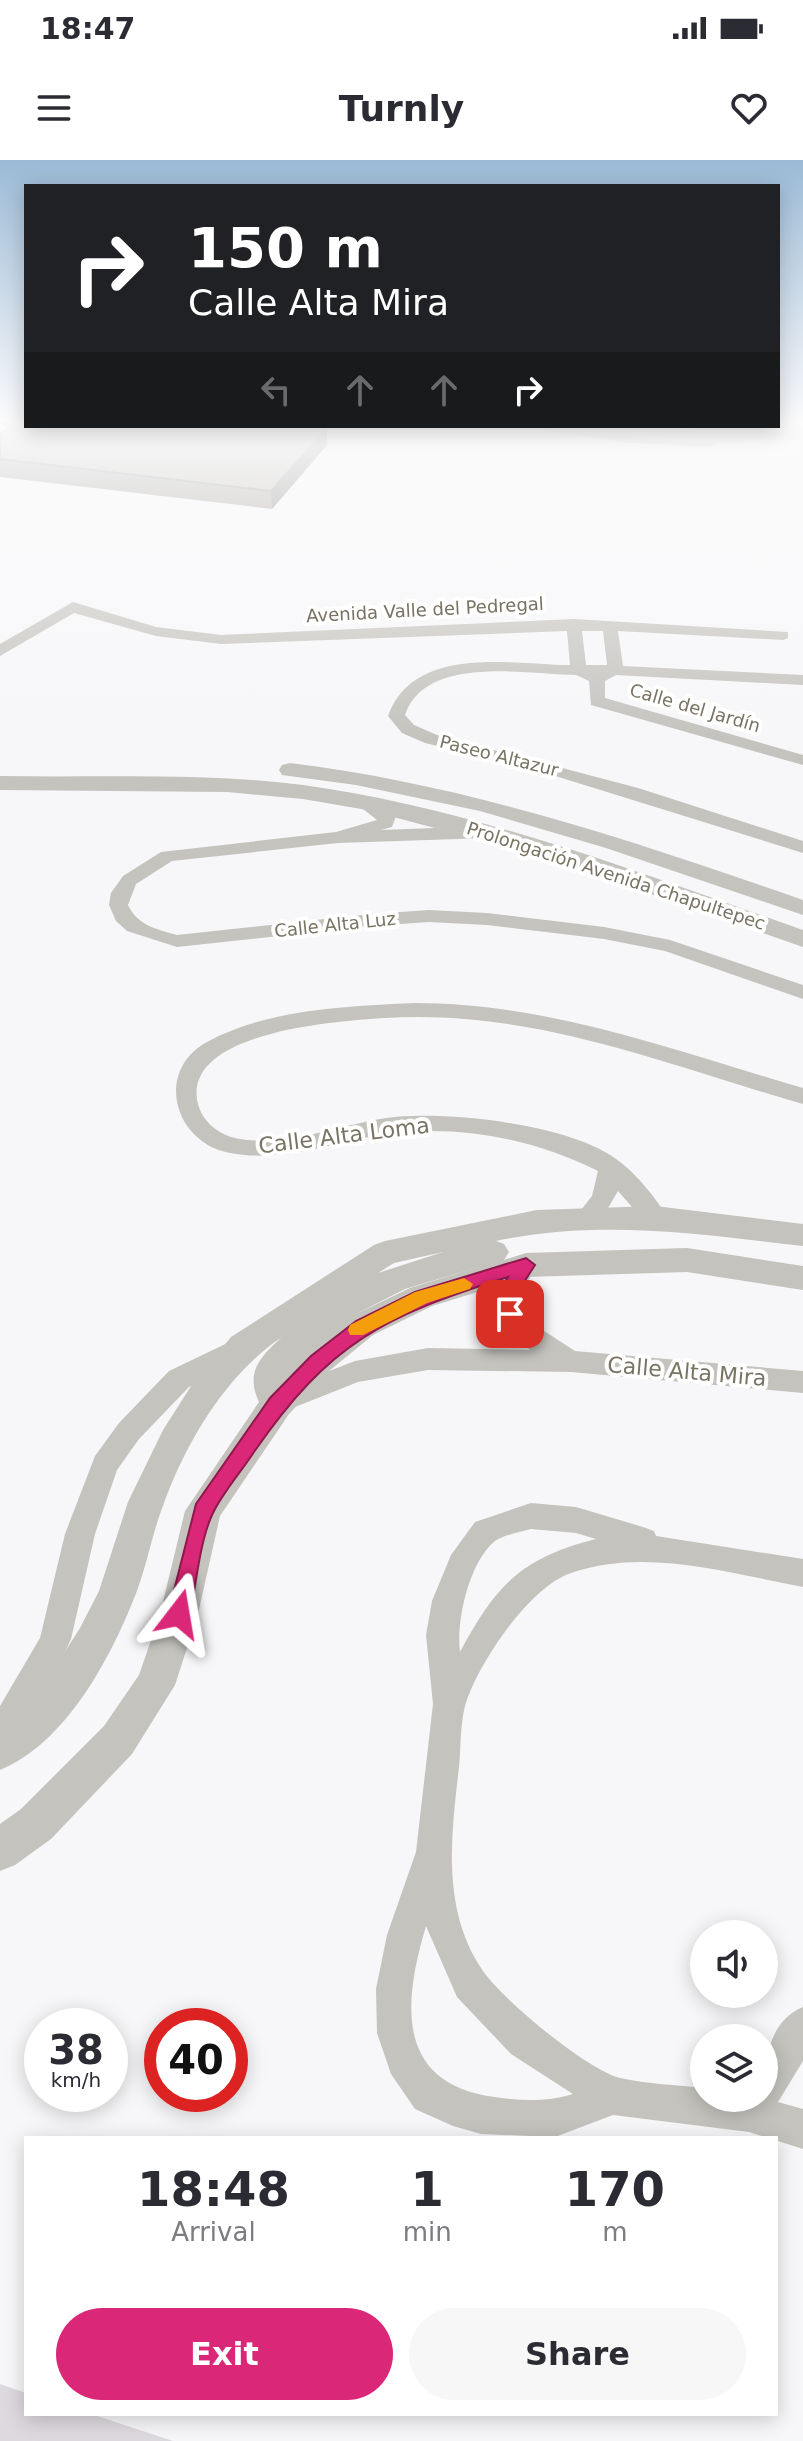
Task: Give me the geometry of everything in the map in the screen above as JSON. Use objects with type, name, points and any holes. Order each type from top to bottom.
[{"type":"street","name":"Avenida Valle del Pedregal","points":[[0,651],[73,607],[141,630],[197,639],[243,640],[465,626],[574,624],[783,635]]},
{"type":"street","points":[[574,624],[578,669]]},
{"type":"street","points":[[610,625],[615,669]]},
{"type":"street","name":"Paseo Altazur","points":[[803,680],[615,669],[463,668],[437,674],[415,684],[400,701],[396,716],[408,729],[431,739],[616,787],[803,847]]},
{"type":"street","name":"Calle del Jardín","points":[[578,669],[597,679]]},
{"type":"street","name":"Calle del Jardín","points":[[597,679],[615,669]]},
{"type":"street","name":"Calle del Jardín","points":[[597,679],[597,701],[803,760]]},
{"type":"street","name":"Prolongación Avenida Chapultepec","points":[[0,763],[232,765],[335,774],[518,816],[803,908]]},
{"type":"street","points":[[0,774],[141,773],[150,782]]},
{"type":"street","name":"Prolongación Avenida Chapultepec","points":[[0,783],[150,782],[300,792],[362,801],[489,832],[803,939]]},
{"type":"street","name":"Calle Alta Luz","points":[[338,837],[385,823],[387,816],[381,810],[362,801]]},
{"type":"street","points":[[518,816],[510,821],[518,828],[803,920]]},
{"type":"street","name":"Calle Alta Luz","points":[[489,832],[338,837],[168,856],[142,867],[127,880],[118,895],[118,909],[132,925],[153,937],[177,941],[429,916],[545,925],[670,946],[803,992]]},
{"type":"street","name":"Calle Alta Loma","points":[[655,1217],[611,1167],[519,1132],[463,1124],[404,1124],[261,1147],[232,1146],[212,1138],[196,1124],[186,1104],[186,1086],[198,1058],[248,1033],[313,1019],[378,1011],[436,1011],[490,1013],[546,1021],[803,1096]]},
{"type":"street","points":[[586,1219],[600,1206],[608,1187],[611,1167]]},
{"type":"street","points":[[277,1404],[269,1387],[271,1367],[316,1327],[364,1294],[454,1261],[529,1244],[616,1235],[639,1229],[655,1217]]},
{"type":"street","points":[[0,1735],[37,1678],[55,1639],[80,1534],[105,1465],[129,1431],[179,1379],[243,1346],[385,1253],[537,1221],[655,1217],[803,1235]]},
{"type":"street","points":[[0,1850],[36,1824],[118,1740],[155,1685],[179,1614],[203,1511],[277,1404],[317,1362],[362,1326],[421,1297],[526,1265],[687,1260],[803,1278]]},
{"type":"street","name":"Calle Alta Mira","points":[[526,1265],[508,1292],[510,1314],[529,1336],[571,1361]]},
{"type":"street","points":[[0,1750],[36,1721],[64,1688],[94,1641],[117,1594],[146,1502],[175,1440],[243,1346]]},
{"type":"street","name":"Calle Alta Mira","points":[[277,1404],[355,1372],[428,1359],[571,1361],[803,1382]]},
{"type":"street","points":[[690,2098],[612,2096],[557,2118],[492,2115],[438,2101],[411,2073],[396,2042],[393,2006],[399,1959],[433,1846],[449,1704],[442,1635],[447,1601],[462,1565],[485,1531],[531,1516],[576,1520],[677,1550],[803,1573]]},
{"type":"street","points":[[449,1704],[487,1632],[518,1590],[560,1562],[614,1548],[677,1550]]},
{"type":"street","points":[[433,1846],[438,1912],[470,1984],[524,2041],[612,2096]]},
{"type":"street","points":[[778,2066],[803,2026]]},
{"type":"street","points":[[776,2112],[803,2129]]},
{"type":"shaded area","points":[[0,2384],[24,2392],[24,2416],[97,2416],[173,2441],[0,2441]]},
{"type":"slow traffic","points":[[357,1330],[421,1297],[464,1284]]},
{"type":"route","points":[[179,1614],[203,1511],[218,1484],[277,1404],[317,1362],[362,1326],[421,1297],[526,1265],[508,1292],[510,1314]]}]
